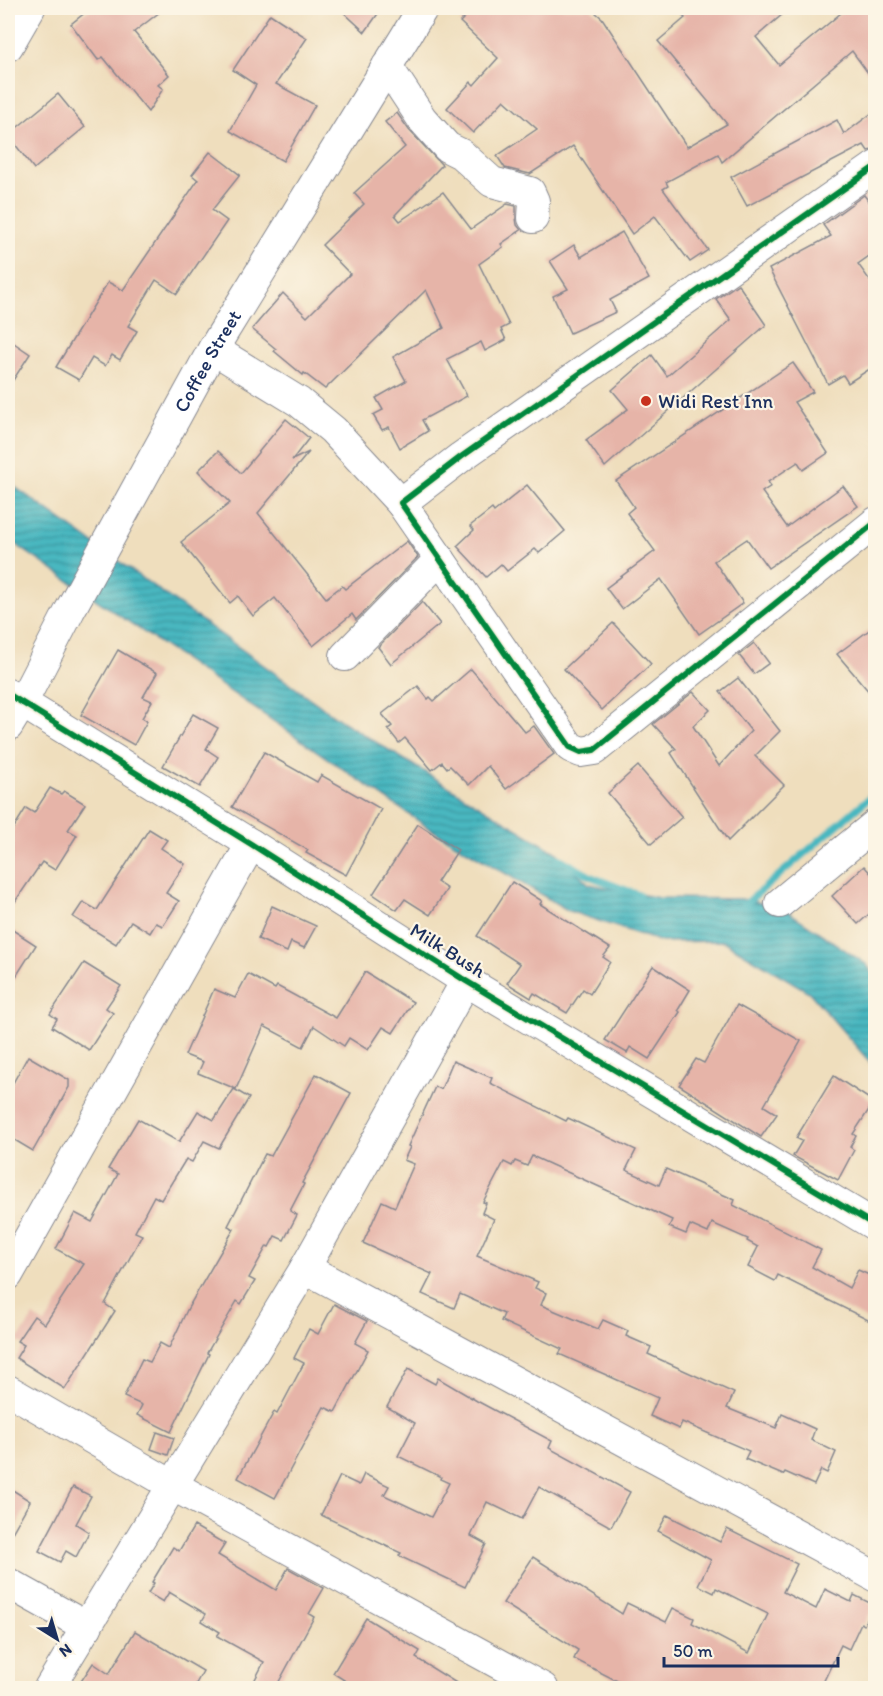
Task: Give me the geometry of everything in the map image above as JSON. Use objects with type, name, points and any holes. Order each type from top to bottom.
[{"type":"street","points":[[8,46],[30,8]]},
{"type":"street","name":"Coffee Street","points":[[12,708],[70,610],[213,349],[423,8]]},
{"type":"street","points":[[387,66],[422,119],[447,147],[461,154],[492,182],[530,192],[534,201],[533,218]]},
{"type":"street","points":[[401,504],[461,457],[876,166]]},
{"type":"street","points":[[213,349],[299,402],[333,430],[401,504],[570,747],[581,752],[594,750],[876,522]]},
{"type":"street","points":[[345,656],[440,559]]},
{"type":"street","name":"Milk Bush","points":[[12,708],[251,844],[466,981],[876,1226]]},
{"type":"street","points":[[780,903],[876,824]]},
{"type":"street","points":[[8,1275],[251,844]]},
{"type":"street","points":[[50,1689],[305,1268],[466,981]]},
{"type":"street","points":[[305,1268],[876,1577]]},
{"type":"street","points":[[8,1390],[172,1485],[543,1689]]},
{"type":"street","points":[[8,1583],[87,1627]]},
{"type":"water","points":[[8,482],[343,722],[557,853],[589,884],[659,898],[741,899],[781,907],[866,964],[875,976],[875,1068],[809,992],[723,941],[662,942],[569,911],[429,828],[8,539]]},
{"type":"building","points":[[91,8],[165,8],[134,32],[169,75],[158,85],[163,89],[148,112],[103,57],[98,60],[71,24]]},
{"type":"building","points":[[339,8],[382,8],[365,32]]},
{"type":"building","points":[[474,8],[590,8],[602,18],[687,147],[727,124],[658,41],[685,18],[676,8],[790,8],[756,37],[779,65],[847,8],[876,8],[876,84],[852,51],[722,162],[718,154],[666,182],[668,186],[663,189],[708,250],[690,262],[655,216],[632,234],[573,146],[530,174],[505,168],[497,156],[537,129],[504,100],[473,133],[447,108],[471,82],[474,85],[498,58],[460,22]]},
{"type":"building","points":[[270,14],[307,38],[276,84],[315,105],[283,161],[230,131],[256,85],[233,70]]},
{"type":"building","points":[[58,94],[85,127],[34,169],[8,135]]},
{"type":"building","points":[[876,110],[876,149],[868,151],[864,145],[747,206],[731,177],[837,120],[844,134]]},
{"type":"building","points":[[397,113],[409,130],[442,165],[395,215],[400,221],[443,192],[471,229],[507,204],[516,206],[517,225],[521,230],[501,244],[503,247],[479,264],[509,325],[501,329],[506,340],[485,351],[481,342],[447,359],[467,396],[422,420],[428,431],[400,448],[389,427],[382,430],[373,415],[383,410],[376,398],[406,381],[393,357],[444,328],[426,290],[325,389],[304,373],[303,375],[252,329],[283,293],[307,317],[350,274],[322,245],[364,204],[354,193],[405,147],[385,122]]},
{"type":"building","points":[[210,152],[240,175],[212,210],[227,221],[177,294],[156,280],[128,326],[137,331],[120,360],[112,355],[105,366],[92,358],[79,380],[56,367],[108,282],[123,290],[198,180],[192,175]]},
{"type":"building","points":[[864,195],[876,211],[876,251],[858,264],[876,289],[876,365],[848,383],[843,375],[828,384],[769,269],[831,236],[823,225]]},
{"type":"building","points":[[622,232],[649,279],[610,300],[616,312],[570,333],[553,296],[568,289],[550,261],[574,245],[581,257]]},
{"type":"building","points":[[738,284],[766,325],[605,467],[586,440],[628,409],[612,390],[652,355],[667,376],[731,320],[716,299]]},
{"type":"building","points":[[8,339],[30,354],[8,388]]},
{"type":"building","points":[[793,363],[813,392],[794,402],[828,453],[803,470],[798,462],[768,482],[771,486],[762,492],[787,527],[843,486],[858,506],[768,568],[747,539],[714,561],[743,603],[699,634],[661,579],[622,609],[606,588],[655,551],[627,513],[634,507],[616,481]]},
{"type":"building","points":[[286,419],[309,438],[292,460],[309,452],[258,513],[326,598],[342,586],[345,589],[407,541],[418,557],[356,620],[352,614],[313,646],[275,598],[253,616],[238,596],[230,603],[181,542],[230,503],[198,471],[218,451],[241,473]]},
{"type":"building","points":[[527,485],[565,531],[539,553],[535,549],[507,571],[501,564],[486,577],[457,546],[474,530],[470,526],[492,509],[494,512]]},
{"type":"building","points":[[422,602],[440,624],[391,664],[378,647]]},
{"type":"building","points":[[613,623],[651,664],[602,710],[564,669]]},
{"type":"building","points":[[876,625],[876,700],[837,654]]},
{"type":"building","points":[[754,643],[769,663],[754,674],[739,655]]},
{"type":"building","points":[[118,650],[157,673],[143,697],[152,701],[142,718],[147,721],[134,745],[81,715]]},
{"type":"building","points":[[471,669],[525,732],[534,726],[554,754],[506,789],[488,766],[469,785],[450,766],[447,768],[442,762],[432,770],[405,738],[399,743],[388,729],[392,726],[382,714],[418,686],[428,699],[430,697],[434,701]]},
{"type":"building","points":[[738,678],[780,731],[755,756],[784,785],[728,841],[671,753],[676,749],[653,724],[693,692],[710,710],[693,726],[719,766],[751,731],[720,692]]},
{"type":"building","points":[[193,714],[218,728],[206,749],[218,757],[200,787],[163,766]]},
{"type":"building","points":[[264,752],[317,782],[321,775],[381,809],[346,875],[306,853],[308,850],[232,807]]},
{"type":"building","points":[[638,766],[682,817],[651,844],[608,793]]},
{"type":"building","points":[[50,788],[61,794],[64,791],[85,804],[68,830],[77,835],[55,870],[42,862],[8,912],[8,837],[26,808],[34,813]]},
{"type":"building","points":[[418,824],[458,850],[437,882],[447,889],[430,915],[405,899],[397,910],[373,894]]},
{"type":"building","points":[[149,829],[167,840],[161,848],[185,864],[166,893],[179,901],[163,926],[156,923],[150,933],[131,921],[116,944],[73,917],[83,902],[97,910]]},
{"type":"building","points":[[864,866],[876,879],[876,908],[858,924],[832,896]]},
{"type":"building","points":[[512,882],[542,901],[540,904],[610,948],[603,957],[610,962],[590,994],[583,989],[567,1013],[534,993],[531,998],[507,983],[520,964],[477,936]]},
{"type":"building","points":[[272,906],[316,926],[304,948],[291,942],[287,952],[258,939]]},
{"type":"building","points":[[8,927],[36,945],[8,989]]},
{"type":"building","points":[[84,963],[121,986],[106,1008],[113,1013],[89,1050],[52,1027],[57,1019],[50,1014]]},
{"type":"building","points":[[653,966],[690,990],[678,1010],[680,1012],[649,1059],[630,1047],[627,1053],[605,1040]]},
{"type":"building","points":[[365,972],[413,1002],[393,1033],[383,1027],[368,1050],[349,1038],[344,1046],[314,1026],[303,1047],[264,1026],[236,1089],[198,1073],[203,1062],[185,1055],[214,989],[235,998],[248,974],[275,989],[277,986],[336,1018]]},
{"type":"building","points":[[737,1005],[801,1041],[764,1106],[777,1114],[761,1137],[679,1085],[696,1059],[704,1063]]},
{"type":"building","points":[[28,1056],[69,1080],[69,1087],[33,1151],[8,1136],[8,1092]]},
{"type":"building","points":[[453,1061],[492,1078],[490,1083],[566,1121],[568,1118],[636,1150],[626,1170],[659,1185],[666,1169],[735,1200],[733,1205],[821,1250],[812,1267],[849,1288],[858,1270],[876,1278],[876,1324],[778,1275],[775,1281],[748,1267],[758,1247],[747,1241],[748,1239],[712,1223],[708,1233],[690,1225],[686,1234],[669,1227],[672,1220],[532,1156],[527,1166],[515,1161],[512,1166],[504,1162],[483,1202],[486,1203],[482,1213],[494,1219],[477,1256],[538,1282],[535,1288],[546,1293],[541,1305],[598,1329],[603,1320],[628,1331],[626,1336],[651,1347],[648,1354],[734,1393],[727,1408],[776,1428],[782,1414],[815,1429],[811,1440],[836,1452],[827,1473],[821,1470],[814,1485],[785,1472],[783,1475],[745,1459],[749,1451],[682,1422],[679,1429],[650,1416],[658,1398],[559,1354],[562,1349],[501,1321],[504,1314],[460,1294],[454,1308],[422,1294],[432,1274],[363,1243],[382,1201],[395,1207],[414,1164],[404,1160],[410,1147],[408,1146],[435,1087],[441,1089]]},
{"type":"building","points":[[316,1074],[351,1093],[302,1183],[304,1184],[290,1211],[297,1215],[284,1240],[275,1236],[269,1247],[267,1246],[249,1278],[255,1281],[241,1304],[237,1301],[207,1353],[209,1354],[171,1432],[137,1415],[142,1405],[124,1397],[142,1359],[150,1362],[160,1343],[169,1348],[188,1308],[234,1229],[228,1226],[265,1154],[271,1156]]},
{"type":"building","points":[[834,1076],[874,1102],[853,1134],[856,1136],[850,1147],[854,1150],[838,1180],[793,1156],[802,1141],[796,1138]]},
{"type":"building","points":[[234,1089],[249,1098],[219,1148],[204,1141],[192,1162],[186,1159],[161,1200],[154,1196],[135,1232],[142,1235],[105,1304],[115,1311],[65,1389],[16,1358],[24,1345],[17,1341],[34,1316],[45,1324],[84,1264],[56,1249],[75,1213],[92,1222],[118,1174],[108,1169],[138,1119],[179,1142],[198,1111],[214,1120]]},
{"type":"building","points":[[334,1304],[367,1321],[355,1343],[368,1350],[335,1412],[324,1407],[275,1498],[238,1478],[274,1412],[277,1414],[304,1363],[294,1358],[309,1329],[318,1334]]},
{"type":"building","points":[[408,1369],[435,1384],[438,1378],[552,1441],[549,1448],[630,1492],[611,1527],[539,1487],[522,1519],[487,1502],[471,1536],[486,1544],[465,1587],[321,1515],[340,1476],[359,1485],[364,1474],[389,1486],[384,1495],[431,1517],[449,1483],[398,1456],[415,1423],[387,1407]]},
{"type":"building","points":[[157,1432],[174,1438],[168,1455],[151,1449]]},
{"type":"building","points":[[8,1487],[30,1501],[8,1540]]},
{"type":"building","points":[[73,1487],[91,1496],[76,1524],[89,1532],[76,1557],[66,1551],[60,1562],[39,1551]]},
{"type":"building","points":[[667,1515],[720,1542],[727,1529],[797,1564],[783,1592],[816,1609],[825,1589],[851,1602],[854,1595],[874,1605],[864,1625],[861,1623],[849,1649],[841,1645],[820,1689],[633,1689],[574,1659],[578,1650],[503,1603],[533,1557],[622,1614],[627,1603],[666,1622],[673,1608],[694,1618],[692,1623],[749,1653],[768,1614],[716,1588],[714,1593],[698,1585],[711,1560],[658,1531]]},
{"type":"building","points":[[194,1526],[225,1544],[218,1555],[276,1590],[288,1568],[324,1588],[309,1614],[314,1617],[275,1689],[250,1689],[264,1662],[217,1636],[220,1632],[202,1621],[206,1614],[169,1592],[163,1602],[148,1593],[173,1547],[179,1551]]},
{"type":"building","points":[[366,1618],[420,1651],[416,1658],[466,1689],[358,1689],[333,1673]]},
{"type":"building","points":[[135,1631],[203,1671],[193,1689],[76,1689],[93,1663],[109,1674]]},
{"type":"waterway","points":[[743,906],[876,792]]},
{"type":"waterway","points":[[559,858],[592,877],[639,895]]},
{"type":"cycle path","points":[[876,166],[461,457],[401,503],[570,747],[581,752],[594,750],[876,522]]},
{"type":"cycle path","points":[[8,694],[251,844],[466,981],[876,1226]]},
{"type":"place","name":"Widi Rest Inn","points":[[646,401]]}]
